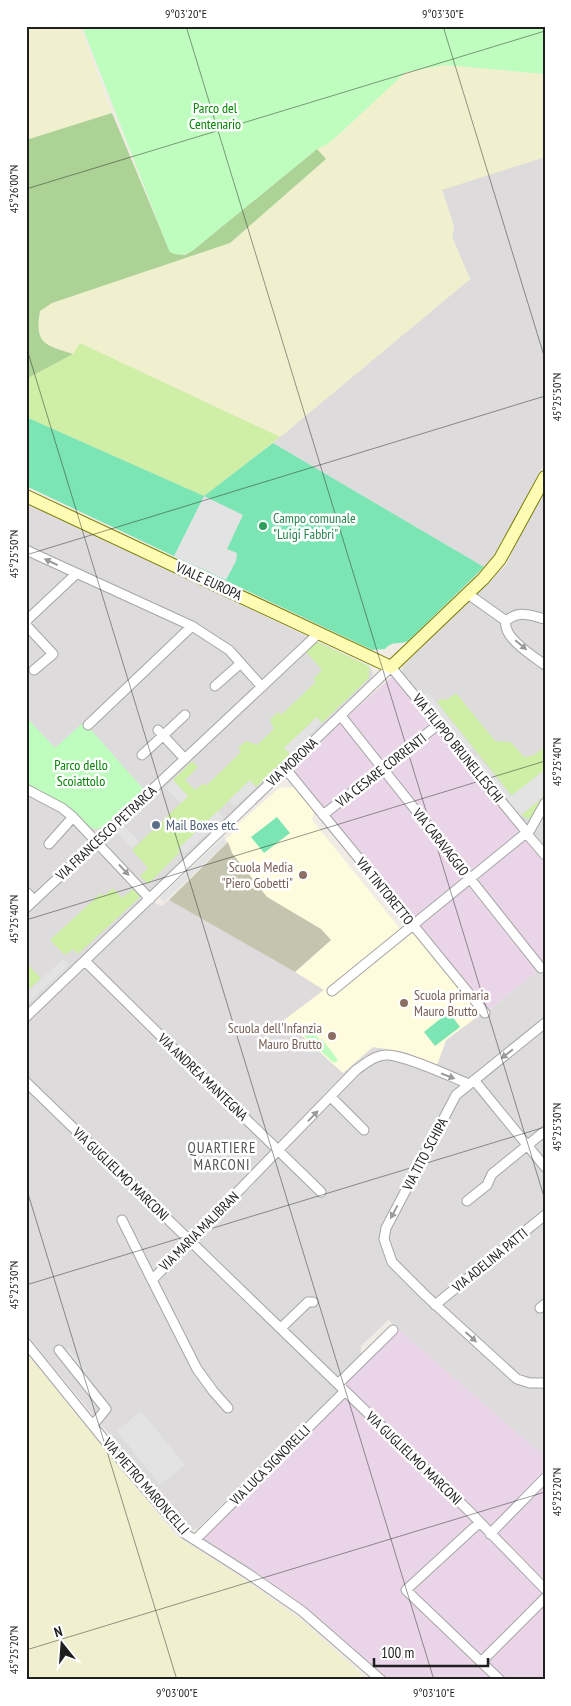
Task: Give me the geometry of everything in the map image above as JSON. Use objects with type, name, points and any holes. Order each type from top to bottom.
[{"type":"main road","name":"VIA MORONA","points":[[391,667],[468,594],[500,560],[541,493],[545,477]]},
{"type":"main road","name":"VIALE EUROPA","points":[[26,496],[391,667]]},
{"type":"street","points":[[26,550],[192,626],[230,650],[262,687]]},
{"type":"street","points":[[34,670],[53,654],[26,623],[76,574]]},
{"type":"street","points":[[468,594],[506,621]]},
{"type":"street","points":[[545,619],[524,614],[513,615],[506,621],[505,625],[507,633],[545,665]]},
{"type":"street","points":[[88,725],[192,626]]},
{"type":"street","name":"VIA FRANCESCO PETRARCA","points":[[26,908],[319,634]]},
{"type":"street","points":[[215,686],[241,663]]},
{"type":"street","name":"VIA MORONA","points":[[26,1017],[391,667]]},
{"type":"street","name":"VIA FILIPPO BRUNELLESCHI","points":[[391,667],[545,856]]},
{"type":"street","points":[[142,755],[161,733],[185,715]]},
{"type":"street","name":"VIA CARAVAGGIO","points":[[341,716],[541,968]]},
{"type":"street","name":"VIA CESARE CORRENTI","points":[[323,815],[439,724]]},
{"type":"street","points":[[161,733],[185,759]]},
{"type":"street","name":"VIA TINTORETTO","points":[[285,768],[485,1013]]},
{"type":"street","points":[[26,789],[62,808],[73,817],[150,898]]},
{"type":"street","points":[[332,992],[527,832],[545,803]]},
{"type":"street","points":[[49,844],[73,817]]},
{"type":"street","points":[[26,892],[34,900]]},
{"type":"street","name":"VIA ANDREA MANTEGNA","points":[[86,960],[175,1050],[321,1192]]},
{"type":"street","name":"VIA TITO SCHIPA","points":[[545,1023],[456,1095],[386,1228],[384,1239],[392,1262],[435,1305],[517,1379],[530,1383],[545,1383]]},
{"type":"street","name":"VIA MARIA MALIBRAN","points":[[152,1280],[356,1070],[367,1062],[386,1055],[403,1058],[472,1082]]},
{"type":"street","name":"VIA GUGLIELMO MARCONI","points":[[26,1082],[467,1509],[545,1589]]},
{"type":"street","points":[[472,1082],[545,1167]]},
{"type":"street","points":[[330,1097],[364,1130]]},
{"type":"street","points":[[467,1201],[487,1185],[492,1174],[545,1131]]},
{"type":"street","name":"VIA ADELINA PATTI","points":[[435,1305],[545,1215]]},
{"type":"street","name":"VIA MARIA MALIBRAN","points":[[122,1220],[197,1369],[213,1392],[228,1408]]},
{"type":"street","points":[[281,1328],[308,1302],[313,1302]]},
{"type":"street","name":"VIA LUCA SIGNORELLI","points":[[195,1540],[342,1387],[393,1330]]},
{"type":"street","name":"VIA PIETRO MARONCELLI","points":[[26,1343],[184,1533],[302,1611],[381,1680]]},
{"type":"street","points":[[59,1350],[106,1408],[93,1425]]},
{"type":"street","points":[[490,1534],[545,1478]]},
{"type":"street","points":[[479,1523],[406,1590],[500,1680]]},
{"type":"street","points":[[481,1662],[545,1598]]},
{"type":"shaded area","points":[[26,26],[80,26],[112,113],[26,140]]},
{"type":"shaded area","points":[[445,65],[545,74],[545,157],[442,190],[454,226],[452,237],[470,279],[280,437],[80,343],[73,354],[46,345],[39,336],[38,323],[40,311],[52,303],[230,243],[326,159],[317,149],[336,137],[406,72]]},
{"type":"shaded area","points":[[545,157],[545,462],[496,556],[484,567],[273,443],[470,279],[452,237],[454,226],[442,189]]},
{"type":"shaded area","points":[[545,488],[545,851],[516,812],[402,672],[403,666],[507,564],[515,544]]},
{"type":"shaded area","points":[[204,496],[243,515],[227,549],[237,553],[236,561],[226,580],[174,556]]},
{"type":"shaded area","points":[[26,502],[369,666],[373,675],[369,681],[26,1010]]},
{"type":"shaded area","points":[[394,675],[545,860],[545,965],[486,1012],[289,768]]},
{"type":"shaded area","points":[[428,692],[473,748],[470,751],[475,757],[478,755],[511,796],[542,772],[545,775],[543,797],[521,815],[518,811],[516,812],[422,696]]},
{"type":"shaded area","points":[[317,717],[322,723],[290,754],[284,748]]},
{"type":"shaded area","points":[[173,780],[188,796],[181,803],[165,787]]},
{"type":"shaded area","points":[[250,780],[256,787],[235,806],[229,800]]},
{"type":"shaded area","points":[[294,787],[314,812],[312,820],[401,930],[325,989],[332,997],[414,932],[481,1014],[446,1040],[437,1065],[405,1052],[373,1047],[343,1073],[284,1020],[324,990],[295,972],[331,940],[321,929],[267,897],[232,853],[226,839],[233,833],[231,830],[279,788]]},
{"type":"shaded area","points":[[218,811],[224,817],[185,853],[180,847]]},
{"type":"shaded area","points":[[123,825],[139,841],[132,848],[116,832]]},
{"type":"shaded area","points":[[224,837],[226,843],[164,902],[160,897]]},
{"type":"shaded area","points":[[228,842],[232,853],[267,897],[321,929],[331,940],[295,972],[169,900]]},
{"type":"shaded area","points":[[169,900],[325,989],[373,1047],[405,1052],[437,1065],[446,1040],[481,1014],[483,1015],[545,965],[545,1457],[388,1320],[361,1346],[361,1357],[339,1390],[197,1529],[193,1530],[171,1509],[26,1334],[26,1023],[152,902],[162,906]]},
{"type":"shaded area","points":[[63,959],[69,965],[26,1005],[26,994]]},
{"type":"shaded area","points":[[397,1328],[545,1457],[545,1680],[386,1680],[301,1604],[203,1538],[349,1389],[342,1383]]},
{"type":"shaded area","points":[[69,1348],[86,1370],[81,1373],[64,1352]]},
{"type":"shaded area","points":[[26,1353],[176,1536],[245,1580],[302,1621],[360,1673],[364,1680],[26,1680]]},
{"type":"shaded area","points":[[141,1411],[185,1465],[160,1485],[117,1431]]},
{"type":"green space","name":"Parco del Centenario","points":[[82,26],[545,26],[545,74],[445,65],[406,72],[326,145],[317,149],[192,251],[178,254],[170,252],[168,248]]},
{"type":"green space","points":[[112,113],[170,252],[185,255],[192,251],[317,149],[326,159],[230,243],[52,303],[40,311],[39,331],[44,342],[73,354],[26,379],[26,140]]},
{"type":"green space","points":[[80,343],[280,437],[204,496],[26,417],[26,379],[73,354]]},
{"type":"green space","name":"Campo comunale \"Luigi Fabbri\"","points":[[26,417],[204,496],[273,443],[484,567],[408,641],[393,644],[385,649],[372,650],[26,486]]},
{"type":"green space","points":[[315,641],[369,666],[369,678],[322,723],[316,718],[285,748],[290,754],[256,787],[250,781],[178,849],[180,852],[148,884],[140,876],[148,868],[132,850],[188,796],[173,780],[192,761],[198,767],[185,780],[195,790],[204,783],[206,786],[241,752],[238,748],[246,741],[257,745],[274,729],[270,720],[278,712],[281,715],[316,682],[313,679],[322,670],[305,651]]},
{"type":"green space","points":[[457,694],[495,741],[511,742],[524,757],[534,755],[545,747],[545,775],[542,772],[512,796],[437,702],[441,699],[446,700]]},
{"type":"green space","name":"Parco dello Scoiattolo","points":[[26,717],[55,748],[84,722],[145,791],[107,826],[96,829],[89,827],[67,805],[26,784]]},
{"type":"green space","points":[[545,789],[545,793],[542,801],[534,814],[528,819],[521,815],[543,797],[542,792]]},
{"type":"green space","points":[[277,817],[290,833],[264,853],[251,837]]},
{"type":"green space","points":[[113,888],[122,898],[133,889],[140,897],[78,954],[73,949],[65,955],[50,940],[101,893],[104,896]]},
{"type":"green space","points":[[26,963],[41,978],[26,992]]},
{"type":"green space","points":[[449,1012],[460,1027],[435,1046],[424,1032]]},
{"type":"green space","points":[[308,1026],[320,1040],[322,1039],[338,1060],[334,1063],[300,1032]]},
{"type":"place","name":"Campo comunale \"Luigi Fabbri\"","points":[[263,526]]},
{"type":"place","name":"Mail Boxes etc.","points":[[156,825]]},
{"type":"place","name":"Scuola Media \"Piero Gobetti\"","points":[[303,875]]},
{"type":"place","name":"Scuola primaria Mauro Brutto","points":[[404,1003]]},
{"type":"place","name":"Scuola dell'Infanzia Mauro Brutto","points":[[332,1036]]},
{"type":"district","name":"QUARTIERE MARCONI","points":[[222,1156]]}]
